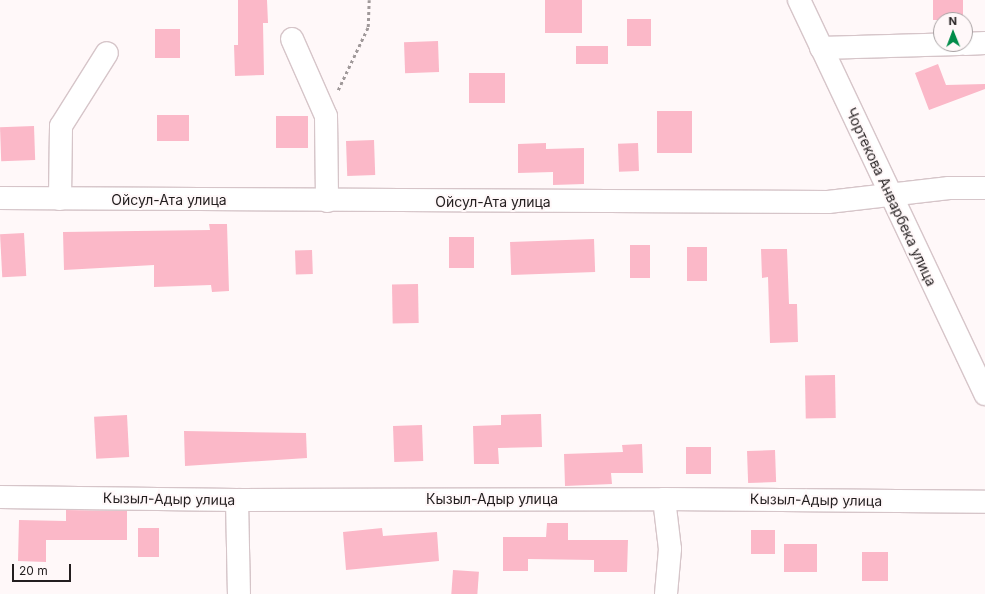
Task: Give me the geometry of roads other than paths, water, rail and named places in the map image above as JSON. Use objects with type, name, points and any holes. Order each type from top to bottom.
[{"type":"street","name":"Чортекова Анварбека улица","points":[[799,0],[985,394]]},
{"type":"street","points":[[292,39],[326,116],[327,201]]},
{"type":"street","points":[[973,44],[985,43]]},
{"type":"street","points":[[821,48],[933,45]]},
{"type":"street","points":[[60,199],[61,126],[107,53]]},
{"type":"street","name":"Ойсул-Ата улица","points":[[0,198],[327,201],[828,202],[949,188],[985,188]]},
{"type":"street","name":"Кызыл-Адыр улица","points":[[0,497],[237,500],[664,499],[985,502]]},
{"type":"street","points":[[664,499],[670,549],[666,594]]},
{"type":"street","points":[[237,500],[239,594]]}]
